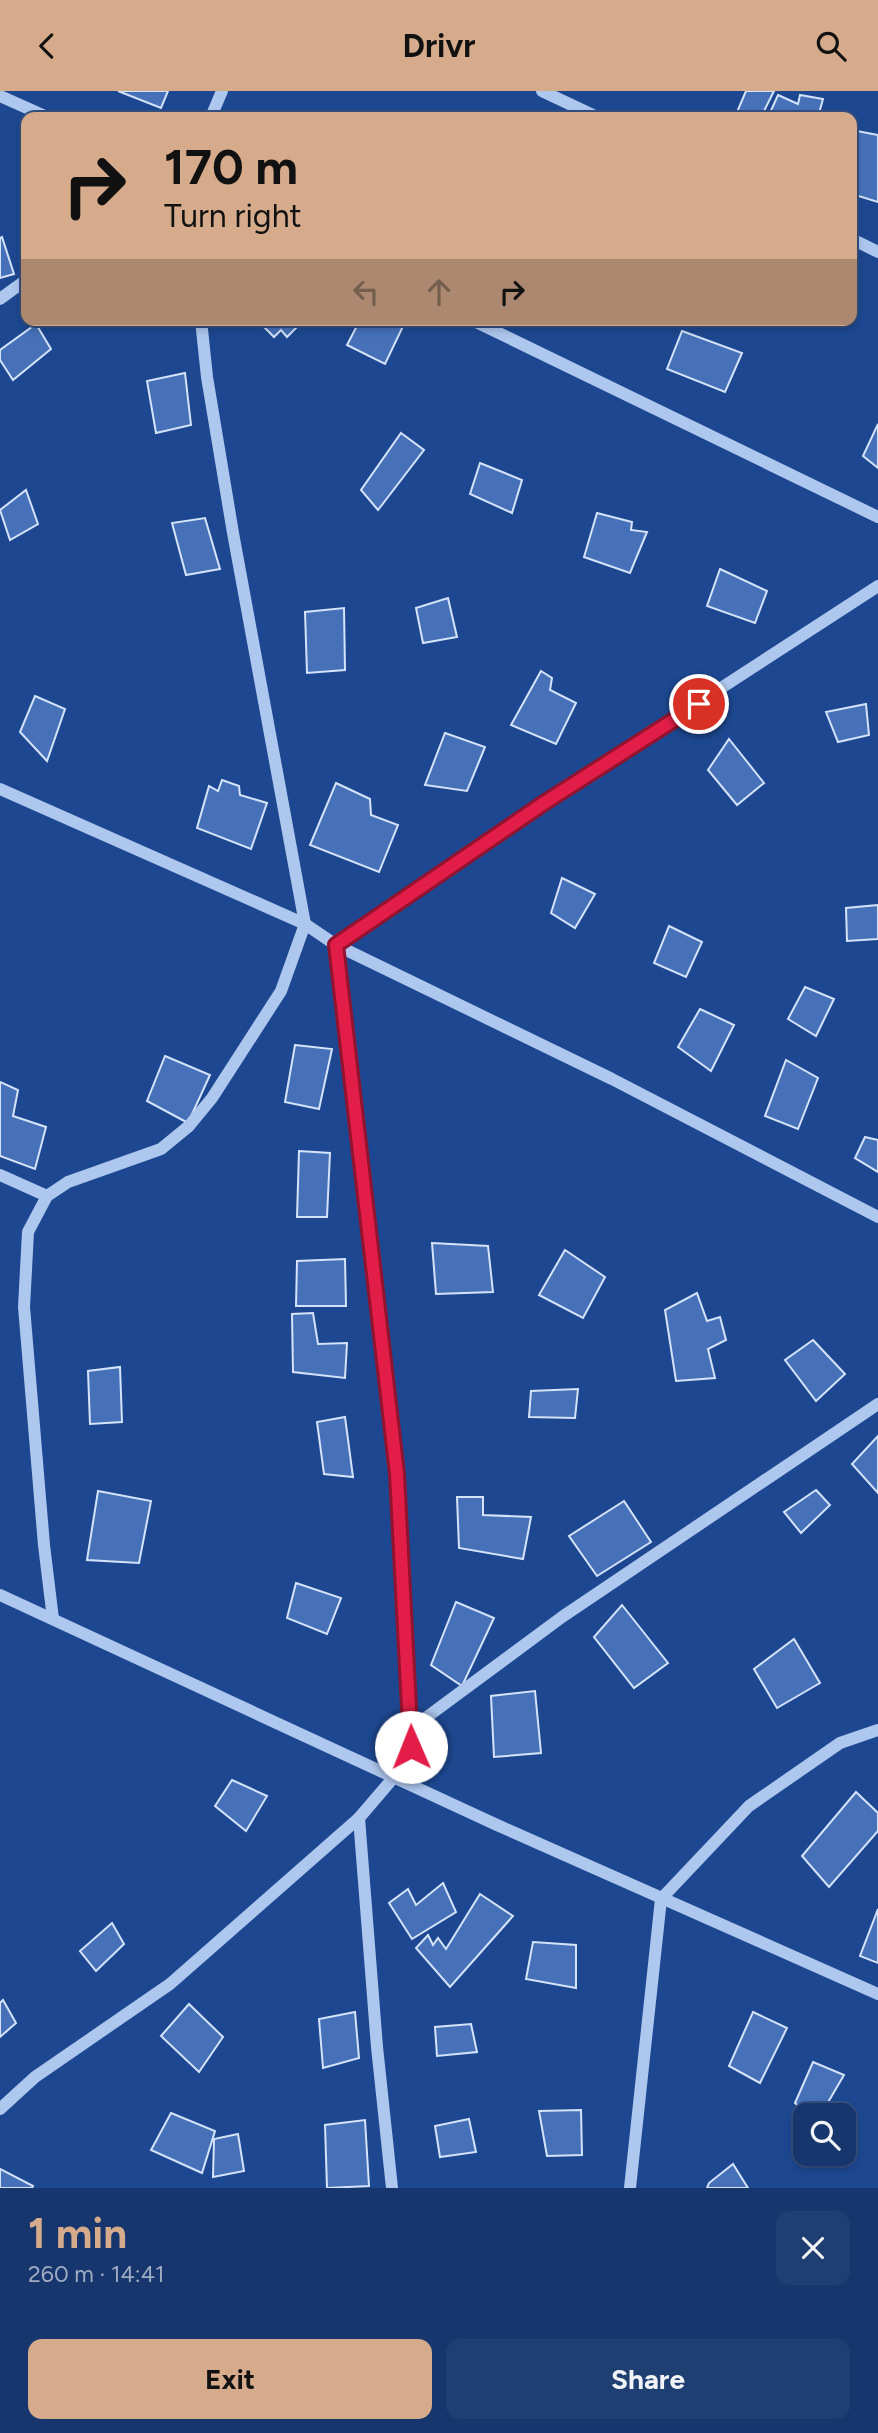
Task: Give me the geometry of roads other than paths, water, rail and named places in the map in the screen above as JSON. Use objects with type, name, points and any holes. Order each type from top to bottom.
[{"type":"street","points":[[213,112],[222,91]]},
{"type":"street","points":[[542,91],[586,112]]},
{"type":"street","points":[[0,96],[36,112]]},
{"type":"street","points":[[857,242],[878,252]]},
{"type":"street","points":[[0,299],[21,284]]},
{"type":"street","points":[[53,1619],[44,1545],[24,1307],[28,1231],[47,1196],[68,1182],[161,1149],[189,1126],[212,1098],[281,991],[305,924],[233,533],[207,377],[202,326]]},
{"type":"street","points":[[484,326],[878,517]]},
{"type":"street","points":[[336,945],[544,803],[878,586]]},
{"type":"street","points":[[0,789],[305,924],[336,945],[612,1079],[878,1217]]},
{"type":"street","points":[[336,945],[397,1474],[412,1728],[411,1784]]},
{"type":"street","points":[[0,1175],[47,1196]]},
{"type":"street","points":[[412,1728],[562,1617],[878,1404]]},
{"type":"street","points":[[0,1595],[661,1899],[878,1994]]},
{"type":"street","points":[[630,2188],[661,1899],[749,1806],[840,1743],[878,1730]]},
{"type":"street","points":[[0,2109],[35,2077],[170,1984],[359,1818],[394,1777]]},
{"type":"street","points":[[359,1818],[377,2047],[392,2188]]}]
